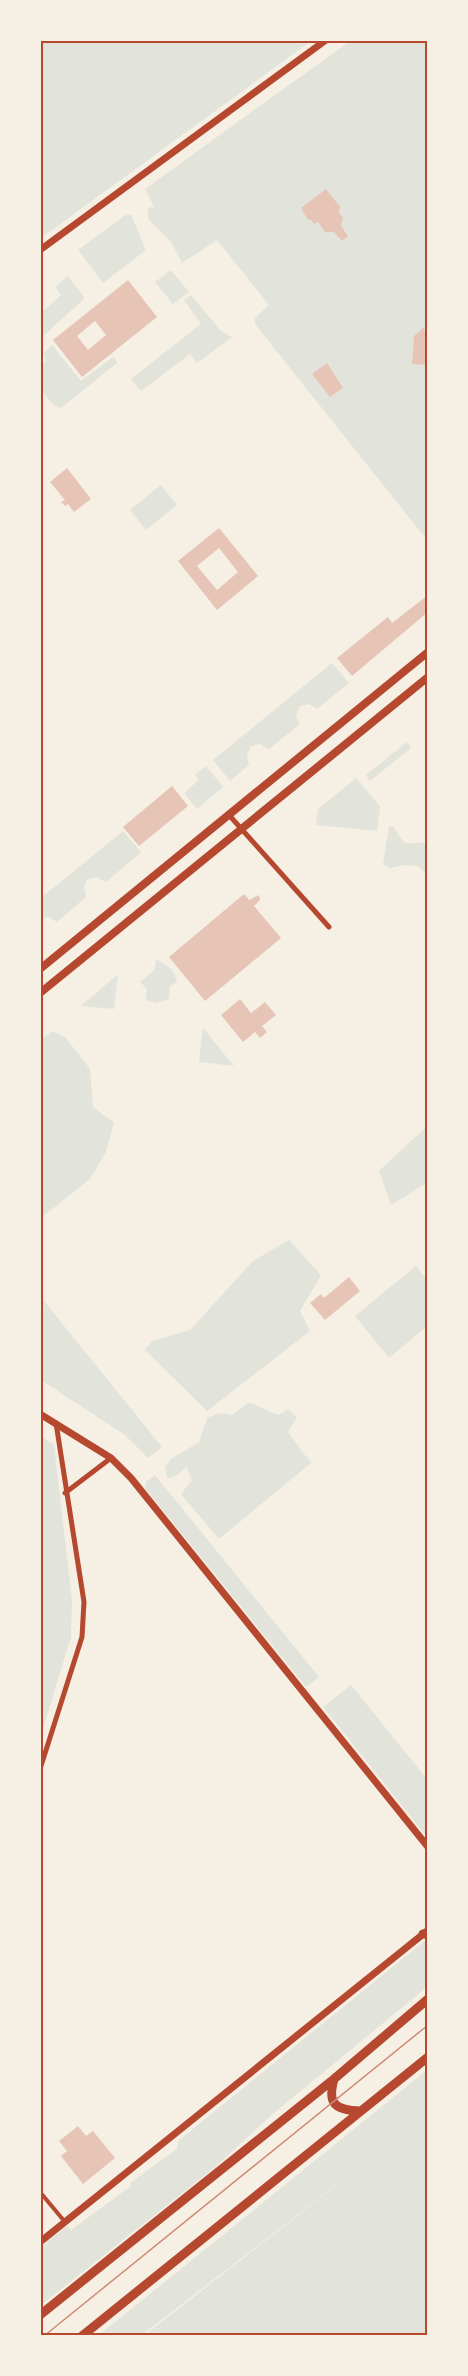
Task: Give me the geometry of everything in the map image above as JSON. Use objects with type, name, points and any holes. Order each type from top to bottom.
[{"type":"main road","points":[[40,969],[428,652]]},
{"type":"main road","points":[[40,993],[243,830],[428,677]]},
{"type":"main road","points":[[40,2315],[334,2079],[428,1999]]},
{"type":"main road","points":[[82,2336],[428,2057]]},
{"type":"main road","points":[[334,2079],[330,2093],[333,2101],[345,2110],[360,2111]]},
{"type":"street","points":[[40,250],[326,40]]},
{"type":"street","points":[[229,814],[328,927]]},
{"type":"street","points":[[40,1414],[111,1458],[137,1485],[428,1847]]},
{"type":"street","points":[[40,1769],[82,1637],[84,1602],[65,1493],[56,1423]]},
{"type":"street","points":[[65,1493],[111,1458]]},
{"type":"street","points":[[40,2242],[426,1933]]},
{"type":"street","points":[[40,2192],[65,2222]]},
{"type":"shaded area","points":[[41,40],[311,40],[311,41],[41,238]]},
{"type":"shaded area","points":[[350,41],[427,41],[427,540],[255,324],[255,318],[269,305],[217,240],[182,263],[172,243],[148,219],[148,208],[154,207],[145,189]]},
{"type":"shaded area","points":[[127,214],[131,215],[146,250],[103,283],[78,250]]},
{"type":"shaded area","points":[[171,270],[189,292],[173,304],[155,282]]},
{"type":"shaded area","points":[[68,276],[85,298],[41,338],[41,313],[61,295],[55,287]]},
{"type":"shaded area","points":[[191,295],[221,331],[232,337],[197,363],[190,354],[141,391],[131,379],[201,324],[184,300]]},
{"type":"shaded area","points":[[52,345],[81,381],[114,356],[117,363],[61,408],[45,395],[41,382],[41,361],[42,364],[46,362],[44,353]]},
{"type":"shaded area","points":[[161,485],[177,505],[146,530],[130,510]]},
{"type":"shaded area","points":[[332,663],[349,683],[317,709],[309,704],[300,706],[296,715],[299,725],[269,749],[260,744],[251,746],[247,755],[249,765],[230,781],[213,760]]},
{"type":"shaded area","points":[[407,742],[411,748],[370,781],[366,775]]},
{"type":"shaded area","points":[[206,766],[223,787],[197,809],[184,793],[199,780],[195,775]]},
{"type":"shaded area","points":[[356,778],[380,806],[377,831],[316,825],[318,809]]},
{"type":"shaded area","points":[[389,826],[394,827],[404,842],[427,843],[427,875],[418,866],[405,865],[390,868],[383,864]]},
{"type":"shaded area","points":[[123,831],[141,852],[106,882],[97,877],[87,879],[84,888],[86,897],[57,922],[48,917],[41,919],[41,898]]},
{"type":"shaded area","points":[[156,960],[170,968],[177,982],[170,986],[169,999],[156,1003],[146,1000],[147,989],[140,982],[154,970]]},
{"type":"shaded area","points":[[118,974],[114,1009],[81,1006]]},
{"type":"shaded area","points":[[203,1028],[234,1066],[199,1062]]},
{"type":"shaded area","points":[[52,1031],[65,1037],[90,1069],[93,1107],[114,1123],[106,1152],[90,1179],[41,1218],[41,1040]]},
{"type":"shaded area","points":[[427,1126],[427,1183],[391,1205],[379,1171]]},
{"type":"shaded area","points":[[289,1240],[321,1275],[300,1311],[310,1331],[207,1411],[145,1350],[152,1341],[190,1330],[253,1261]]},
{"type":"shaded area","points":[[416,1266],[427,1280],[427,1326],[389,1358],[355,1316]]},
{"type":"shaded area","points":[[40,1296],[162,1447],[148,1458],[125,1435],[41,1380]]},
{"type":"shaded area","points":[[249,1402],[278,1415],[288,1409],[297,1417],[288,1432],[311,1463],[219,1539],[181,1494],[192,1480],[186,1466],[176,1476],[167,1478],[165,1467],[171,1459],[199,1442],[207,1418],[219,1413],[232,1415]]},
{"type":"shaded area","points":[[41,1436],[54,1445],[72,1600],[71,1637],[41,1735]]},
{"type":"shaded area","points":[[155,1475],[319,1677],[306,1687],[145,1488],[146,1482]]},
{"type":"shaded area","points":[[351,1685],[427,1779],[427,1837],[323,1707]]},
{"type":"shaded area","points":[[427,1939],[427,1985],[422,1991],[274,2113],[214,2168],[41,2305],[41,2247],[67,2226],[71,2230],[131,2186],[130,2183],[177,2149],[178,2141]]},
{"type":"shaded area","points":[[427,2070],[427,2335],[145,2335],[375,2155],[142,2335],[99,2335]]},
{"type":"building","points":[[326,189],[341,208],[338,211],[343,218],[341,226],[348,236],[342,241],[334,232],[325,232],[318,222],[314,224],[310,219],[308,220],[301,208]]},
{"type":"building","points":[[128,280],[157,317],[82,377],[53,340]],"holes":[[[95,321],[106,335],[88,350],[77,336]]]},
{"type":"building","points":[[425,326],[424,330],[428,330],[428,365],[412,364],[414,338],[412,338]]},
{"type":"building","points":[[327,363],[343,388],[330,397],[312,374]]},
{"type":"building","points":[[67,468],[91,499],[74,512],[68,504],[65,506],[61,502],[65,500],[50,482]]},
{"type":"building","points":[[219,528],[258,576],[217,610],[178,561]],"holes":[[[219,548],[238,572],[217,590],[197,566]]]},
{"type":"building","points":[[428,595],[428,612],[352,676],[337,658],[388,617],[392,623]]},
{"type":"building","points":[[172,786],[188,806],[139,846],[123,827]]},
{"type":"building","points":[[244,894],[249,900],[259,895],[260,900],[254,906],[281,938],[205,1001],[169,957]]},
{"type":"building","points":[[240,999],[251,1013],[265,1002],[276,1015],[262,1026],[267,1032],[260,1038],[255,1032],[243,1042],[221,1015]]},
{"type":"building","points":[[349,1277],[360,1291],[325,1320],[310,1303],[321,1294],[324,1298]]},
{"type":"building","points":[[78,2126],[86,2136],[93,2131],[115,2158],[83,2184],[61,2156],[67,2151],[59,2141]]},
{"type":"tram line","points":[[44,2336],[428,2025]]}]
